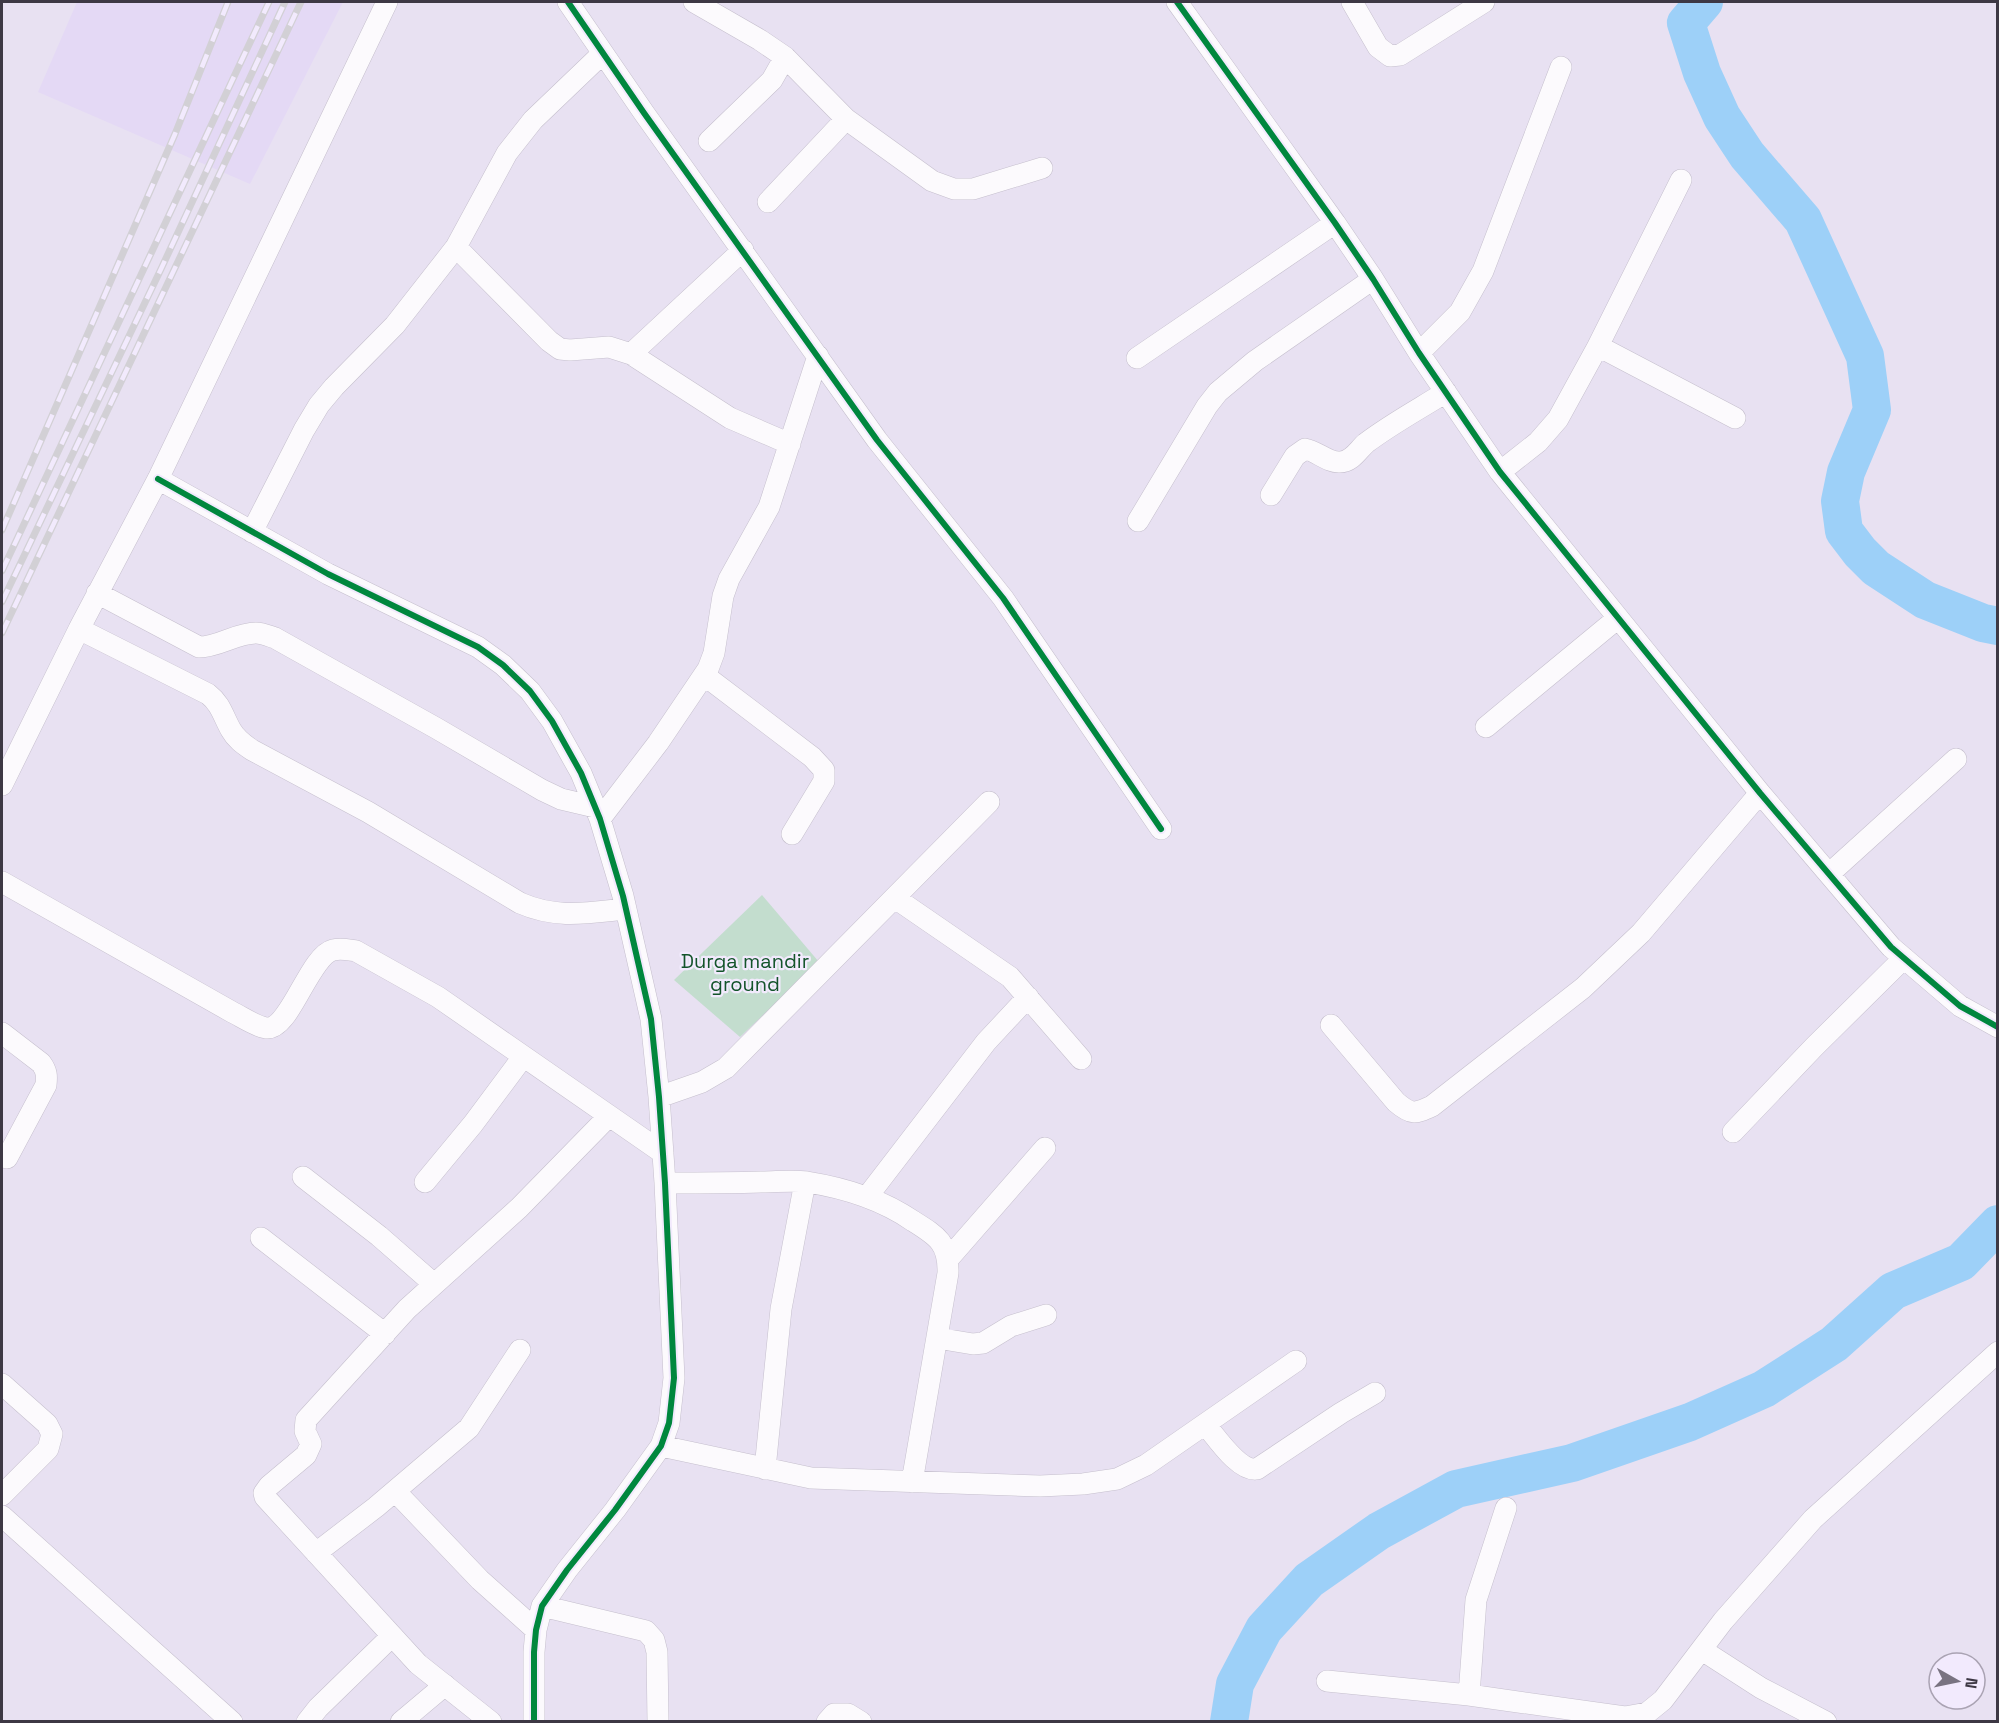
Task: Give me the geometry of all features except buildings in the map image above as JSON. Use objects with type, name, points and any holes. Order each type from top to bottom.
[{"type":"street","points":[[2,785],[79,628],[158,479],[387,2]]},
{"type":"street","points":[[568,2],[877,440],[1003,598],[1161,829]]},
{"type":"street","points":[[694,2],[760,40],[784,57],[846,119],[932,181],[954,189],[973,189],[1042,168]]},
{"type":"street","points":[[1352,2],[1378,47],[1390,56],[1400,55],[1484,2]]},
{"type":"street","points":[[1185,4],[1373,279],[1500,472],[1760,793],[1891,946],[1960,1006],[1998,1027]]},
{"type":"street","points":[[252,532],[319,405],[395,325],[456,247],[507,153],[533,120],[603,52]]},
{"type":"street","points":[[709,141],[772,80],[784,57]]},
{"type":"street","points":[[1419,352],[1460,312],[1483,271],[1561,67]]},
{"type":"street","points":[[768,202],[846,119]]},
{"type":"street","points":[[1500,472],[1538,442],[1557,419],[1598,346],[1681,180]]},
{"type":"street","points":[[1137,358],[1335,223]]},
{"type":"street","points":[[456,247],[549,341],[560,349],[609,347],[631,354],[730,418],[790,444]]},
{"type":"street","points":[[631,354],[743,250]]},
{"type":"street","points":[[1138,521],[1207,406],[1218,392],[1255,361],[1373,279]]},
{"type":"street","points":[[1598,346],[1735,418]]},
{"type":"street","points":[[598,813],[658,743],[704,675],[714,653],[718,622],[729,579],[769,507],[818,356]]},
{"type":"street","points":[[1272,495],[1295,456],[1301,451],[1312,450],[1335,462],[1344,462],[1352,458],[1375,437],[1446,392]]},
{"type":"street","points":[[158,479],[327,574],[478,647],[502,665],[530,691],[552,721],[581,773],[598,813],[626,909],[651,1019],[665,1183],[674,1378],[669,1423],[661,1446],[542,1606],[536,1630],[534,1722]]},
{"type":"street","points":[[97,593],[199,647],[210,647],[243,635],[257,633],[275,638],[542,790],[598,813]]},
{"type":"street","points":[[1486,727],[1618,618]]},
{"type":"street","points":[[79,628],[208,694],[217,701],[230,729],[238,740],[252,750],[368,812],[520,903],[538,910],[563,914],[626,909]]},
{"type":"street","points":[[704,675],[812,757],[824,770],[824,781],[792,834]]},
{"type":"street","points":[[1829,874],[1956,759]]},
{"type":"street","points":[[1331,1025],[1406,1111],[1418,1113],[1432,1106],[1582,988],[1641,933],[1760,793]]},
{"type":"street","points":[[659,1097],[702,1082],[726,1068],[989,802]]},
{"type":"street","points":[[2,882],[232,1012],[266,1028],[275,1026],[285,1017],[308,977],[325,954],[333,950],[356,951],[438,997],[663,1153]]},
{"type":"street","points":[[895,898],[1010,977],[1081,1059]]},
{"type":"street","points":[[1733,1132],[1814,1047],[1904,958]]},
{"type":"street","points":[[867,1197],[986,1042],[1028,997]]},
{"type":"street","points":[[2,1033],[41,1063],[46,1070],[47,1077],[46,1085],[7,1158]]},
{"type":"street","points":[[425,1182],[473,1124],[523,1057]]},
{"type":"street","points":[[490,1722],[418,1664],[265,1497],[264,1492],[306,1455],[311,1444],[305,1431],[306,1420],[407,1309],[519,1208],[609,1116]]},
{"type":"street","points":[[949,1258],[1044,1148]]},
{"type":"street","points":[[303,1177],[379,1236],[434,1284]]},
{"type":"street","points":[[765,1469],[781,1309],[805,1182]]},
{"type":"street","points":[[665,1183],[805,1182],[857,1193],[885,1203],[934,1234],[943,1245],[949,1258],[948,1274],[912,1482]]},
{"type":"street","points":[[261,1238],[385,1334]]},
{"type":"street","points":[[937,1338],[973,1344],[983,1343],[1011,1326],[1046,1315]]},
{"type":"street","points":[[316,1553],[395,1491],[469,1428],[520,1350]]},
{"type":"street","points":[[1327,1681],[1469,1695],[1625,1717],[1647,1713],[1663,1700],[1723,1621],[1813,1519],[1998,1352]]},
{"type":"street","points":[[661,1446],[812,1478],[1040,1486],[1083,1484],[1117,1479],[1146,1465],[1296,1361]]},
{"type":"street","points":[[2,1384],[47,1424],[52,1434],[48,1449],[2,1495]]},
{"type":"street","points":[[1205,1424],[1242,1466],[1250,1470],[1257,1469],[1375,1393]]},
{"type":"street","points":[[395,1491],[480,1580],[536,1630]]},
{"type":"street","points":[[1469,1695],[1476,1600],[1506,1508]]},
{"type":"street","points":[[2,1516],[232,1722]]},
{"type":"street","points":[[542,1606],[646,1630],[654,1640],[657,1652],[658,1722]]},
{"type":"street","points":[[307,1722],[318,1708],[392,1636]]},
{"type":"street","points":[[1702,1650],[1761,1688],[1826,1722]]},
{"type":"street","points":[[401,1722],[445,1685]]},
{"type":"street","points":[[827,1722],[834,1714],[848,1714],[861,1722]]},
{"type":"shaded area","points":[[77,2],[343,2],[250,184],[38,92]]},
{"type":"green space","name":"Durga mandir ground","points":[[762,895],[819,962],[740,1037],[674,980]]},
{"type":"waterway","points":[[1704,2],[1686,23],[1702,73],[1722,117],[1747,155],[1803,220],[1865,356],[1872,410],[1846,472],[1840,501],[1844,531],[1876,568],[1925,600],[1983,623],[1998,626]]},
{"type":"waterway","points":[[1229,1722],[1235,1684],[1264,1629],[1309,1580],[1379,1531],[1456,1489],[1572,1463],[1690,1422],[1764,1389],[1834,1344],[1893,1291],[1961,1262],[1998,1224]]},
{"type":"railway","points":[[2,530],[175,134],[228,2]]},
{"type":"railway","points":[[2,571],[269,2]]},
{"type":"railway","points":[[2,602],[285,2]]},
{"type":"railway","points":[[2,633],[301,2]]},
{"type":"cycle path","points":[[568,2],[644,113],[877,440],[1003,598],[1161,829]]},
{"type":"cycle path","points":[[1177,2],[1335,223],[1500,472],[1760,793],[1891,947],[1960,1006],[1998,1027]]},
{"type":"cycle path","points":[[158,479],[328,574],[478,647],[503,665],[530,691],[552,721],[581,773],[600,819],[623,896],[651,1019],[665,1183],[674,1378],[669,1423],[661,1446],[542,1606],[534,1652],[534,1722]]}]
